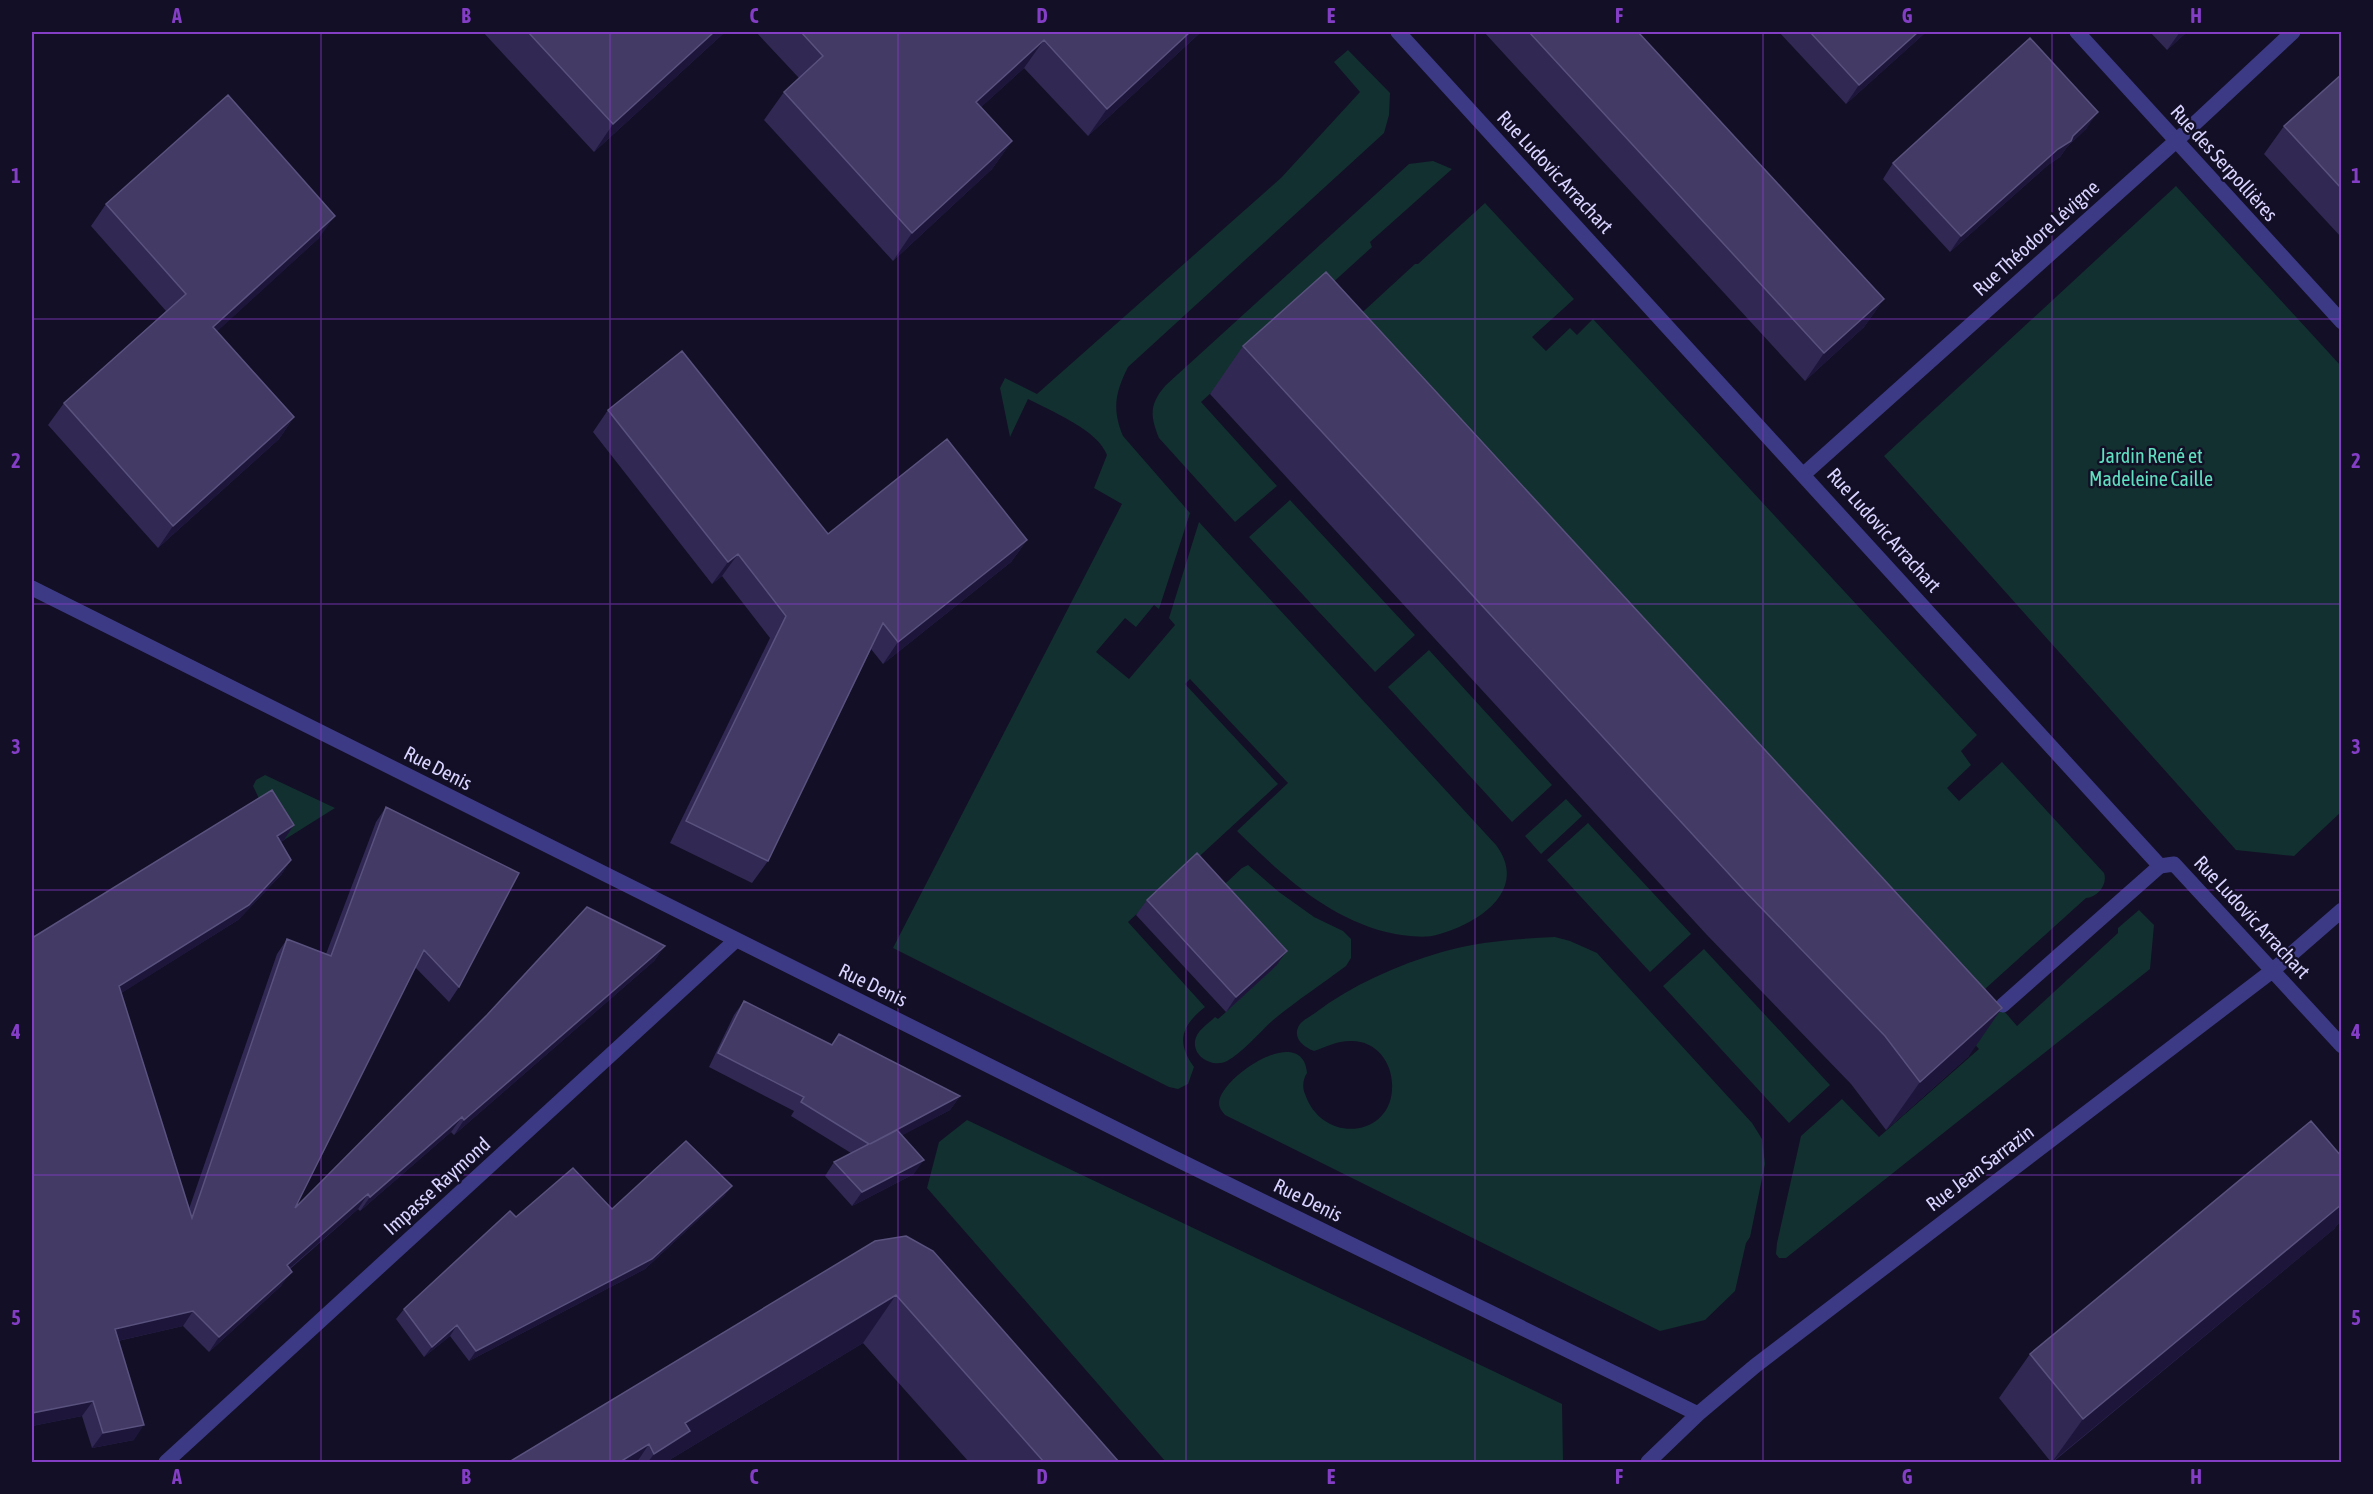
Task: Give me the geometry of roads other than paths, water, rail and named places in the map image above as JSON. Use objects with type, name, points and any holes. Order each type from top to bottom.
[{"type":"street","name":"Rue Ludovic Arrachart","points":[[1398,32],[2160,866],[2174,864],[2342,1046]]},
{"type":"street","name":"Rue des Serpollières","points":[[2077,32],[2342,322]]},
{"type":"street","name":"Rue Théodore Lévigne","points":[[1804,474],[2176,141],[2294,32]]},
{"type":"street","name":"Rue Denis","points":[[32,588],[736,940],[1698,1414]]},
{"type":"street","points":[[2003,1005],[2160,866]]},
{"type":"street","name":"Rue Jean Sarrazin","points":[[1648,1462],[1698,1414],[1755,1366],[2272,971],[2342,910]]},
{"type":"street","name":"Impasse Raymond","points":[[166,1462],[736,940]]},
{"type":"park label","name":"Jardin René et Madeleine Caille","points":[[2151,468]]}]
